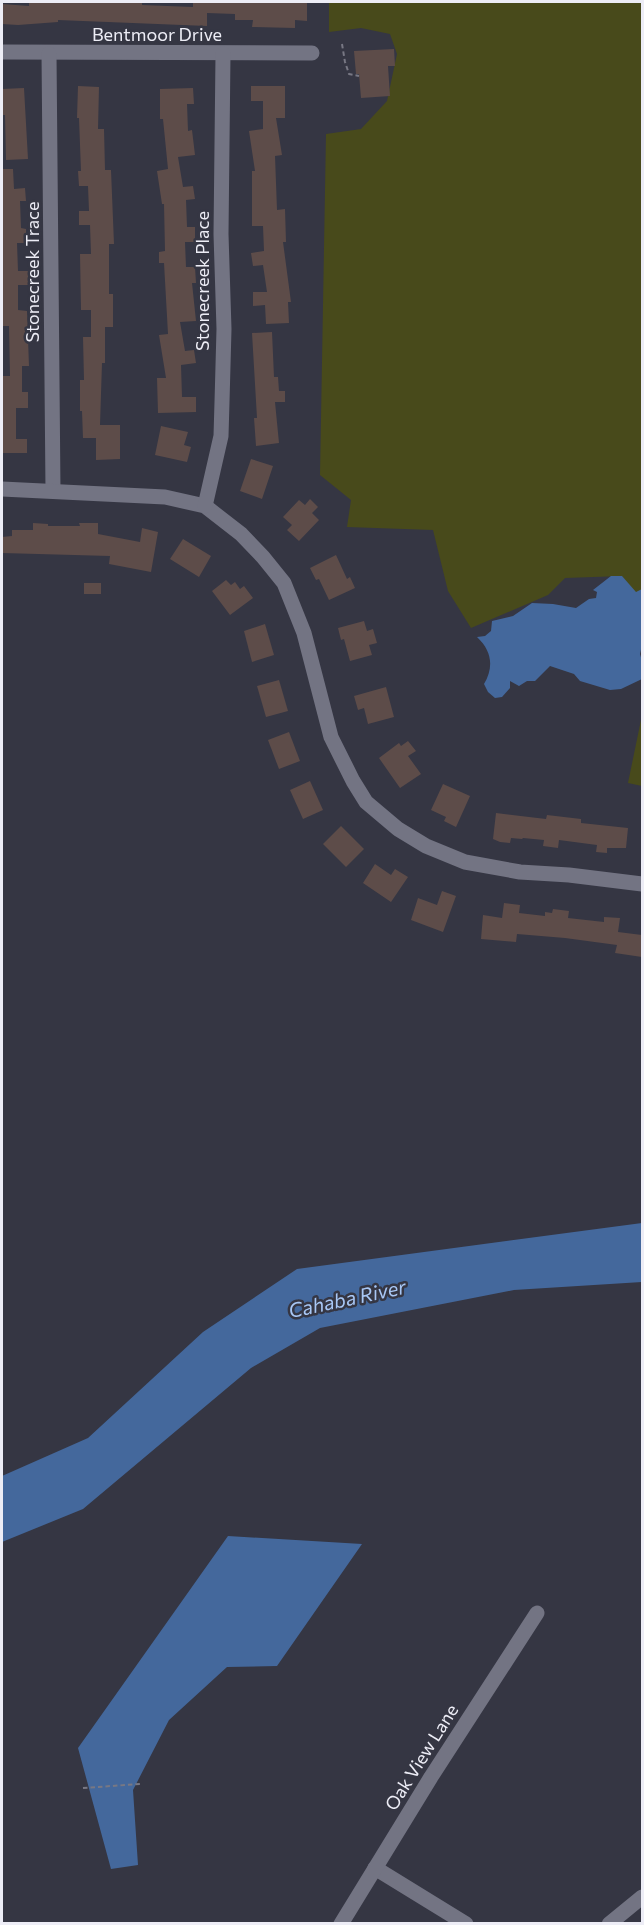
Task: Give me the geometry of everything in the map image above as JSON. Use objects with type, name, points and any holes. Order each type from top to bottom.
[{"type":"street","name":"Bentmoor Drive","points":[[2,52],[49,54],[312,53]]},
{"type":"street","name":"Stonecreek Trace","points":[[49,54],[53,490]]},
{"type":"street","name":"Stonecreek Place","points":[[205,506],[221,436],[224,329],[221,220],[223,54]]},
{"type":"street","points":[[2,489],[165,496],[205,506],[241,534],[263,556],[284,583],[304,633],[331,737],[353,781],[366,802],[374,809],[398,829],[426,846],[465,862],[520,872],[570,875],[642,884]]},
{"type":"street","name":"Oak View Lane","points":[[341,1923],[509,1653],[537,1612]]},
{"type":"street","points":[[375,1868],[466,1923]]},
{"type":"street","points":[[609,1923],[642,1896]]},
{"type":"path","points":[[342,44],[349,74],[359,76]]},
{"type":"path","points":[[83,1788],[140,1784]]},
{"type":"shaded area","points":[[329,2],[642,2],[642,618],[622,576],[565,578],[548,595],[471,628],[448,591],[433,530],[347,527],[351,500],[320,475],[326,134],[361,129],[387,101],[397,54],[390,34],[361,28],[329,32]]},
{"type":"shaded area","points":[[642,715],[642,786],[628,783]]},
{"type":"water","points":[[611,576],[622,576],[636,592],[642,589],[640,654],[642,679],[621,689],[610,690],[580,681],[574,674],[550,666],[535,681],[527,681],[519,686],[510,681],[510,688],[502,697],[495,698],[488,692],[484,684],[489,671],[490,659],[486,648],[477,637],[485,636],[491,631],[492,621],[513,616],[532,603],[576,608],[589,599],[596,598],[597,592],[593,590]]},
{"type":"water","name":"Cahaba River","points":[[642,1223],[642,1282],[514,1290],[320,1328],[251,1368],[83,1509],[2,1542],[2,1476],[88,1438],[203,1332],[297,1269]]},
{"type":"water","points":[[228,1536],[362,1544],[277,1666],[227,1667],[169,1720],[133,1790],[138,1865],[111,1869],[78,1748]]},
{"type":"building","points":[[29,2],[142,2],[142,5],[193,7],[193,2],[307,2],[307,21],[295,20],[295,28],[252,27],[253,20],[235,20],[235,14],[207,13],[207,26],[58,20],[58,22],[18,25],[2,24],[2,4],[29,6]]},
{"type":"building","points":[[394,49],[395,66],[388,66],[390,96],[361,98],[354,51]]},
{"type":"building","points":[[78,86],[99,87],[98,129],[104,129],[105,170],[111,170],[114,244],[109,244],[109,294],[113,294],[113,327],[105,327],[105,363],[102,363],[100,425],[120,425],[120,459],[96,460],[96,438],[83,438],[80,380],[84,380],[83,337],[91,337],[91,310],[81,310],[80,254],[91,254],[90,225],[79,225],[79,211],[89,211],[88,186],[79,186],[78,171],[81,171],[79,118],[77,118]]},
{"type":"building","points":[[251,86],[285,86],[285,118],[276,118],[282,155],[275,156],[277,210],[285,209],[286,242],[283,242],[291,302],[288,302],[289,323],[266,324],[265,305],[253,306],[253,292],[267,292],[263,265],[253,266],[251,253],[264,251],[263,226],[252,226],[252,171],[255,171],[249,131],[263,129],[263,101],[251,101]]},
{"type":"building","points":[[24,88],[28,159],[6,160],[2,89]]},
{"type":"building","points":[[193,88],[194,104],[187,104],[188,131],[192,130],[195,155],[178,157],[183,187],[193,186],[195,199],[186,200],[187,227],[195,227],[195,242],[185,242],[186,267],[195,267],[196,283],[192,283],[196,321],[180,322],[185,351],[194,350],[196,363],[181,365],[182,397],[196,397],[196,412],[158,413],[157,378],[166,378],[159,335],[168,334],[164,263],[159,263],[159,252],[165,251],[164,204],[162,204],[157,171],[168,169],[163,119],[160,119],[160,89]]},
{"type":"building","points":[[2,169],[13,169],[14,189],[25,188],[26,201],[20,201],[21,228],[26,229],[26,243],[17,243],[18,271],[28,271],[28,285],[18,285],[18,310],[27,311],[29,366],[22,366],[22,392],[28,392],[28,408],[16,408],[16,439],[27,439],[27,453],[2,453],[2,376],[10,376],[9,326],[2,326]]},
{"type":"building","points":[[272,332],[274,377],[278,377],[279,391],[285,391],[285,402],[275,402],[279,443],[256,446],[254,418],[257,418],[252,333]]},
{"type":"building","points":[[161,426],[188,432],[184,445],[191,447],[187,462],[155,455]]},
{"type":"building","points":[[251,459],[273,466],[262,499],[240,491]]},
{"type":"building","points":[[310,499],[318,507],[312,513],[319,520],[299,541],[287,530],[292,525],[283,517],[299,500],[305,505]]},
{"type":"building","points":[[33,523],[48,524],[48,526],[80,526],[79,523],[98,523],[98,534],[140,542],[142,528],[158,532],[151,572],[109,564],[110,556],[2,553],[2,537],[12,536],[12,530],[33,530]]},
{"type":"building","points":[[183,539],[211,556],[199,577],[170,559]]},
{"type":"building","points":[[336,555],[347,579],[350,577],[355,588],[329,600],[319,579],[316,580],[310,568]]},
{"type":"building","points":[[226,580],[231,585],[235,582],[240,589],[244,586],[253,598],[230,615],[212,591]]},
{"type":"building","points":[[84,583],[101,583],[101,594],[84,594]]},
{"type":"building","points":[[364,621],[367,631],[373,629],[377,643],[369,645],[372,655],[350,661],[344,639],[341,640],[338,628]]},
{"type":"building","points":[[265,624],[274,655],[252,662],[244,631]]},
{"type":"building","points":[[279,680],[288,711],[266,717],[257,686]]},
{"type":"building","points":[[386,687],[394,717],[368,724],[364,708],[358,710],[354,696]]},
{"type":"building","points":[[289,732],[300,761],[279,769],[268,740]]},
{"type":"building","points":[[408,741],[416,751],[408,756],[421,774],[400,788],[379,758],[399,743],[401,746]]},
{"type":"building","points":[[310,781],[323,810],[303,819],[290,790]]},
{"type":"building","points":[[443,784],[470,796],[456,827],[444,821],[446,817],[431,810]]},
{"type":"building","points":[[496,813],[546,819],[547,815],[581,819],[581,823],[628,828],[626,848],[607,848],[607,853],[596,852],[597,845],[559,840],[558,848],[543,846],[544,840],[511,838],[510,843],[500,842],[493,839]]},
{"type":"building","points":[[341,826],[364,849],[346,867],[323,844]]},
{"type":"building","points":[[375,864],[391,875],[395,869],[408,877],[391,902],[363,883]]},
{"type":"building","points":[[442,891],[456,896],[443,932],[411,920],[418,898],[437,905]]},
{"type":"building","points":[[504,903],[520,905],[519,913],[545,916],[545,912],[552,913],[553,909],[569,911],[568,918],[604,922],[604,917],[620,918],[618,932],[642,935],[642,957],[615,953],[617,945],[565,938],[517,934],[516,942],[481,939],[483,915],[502,918]]}]
